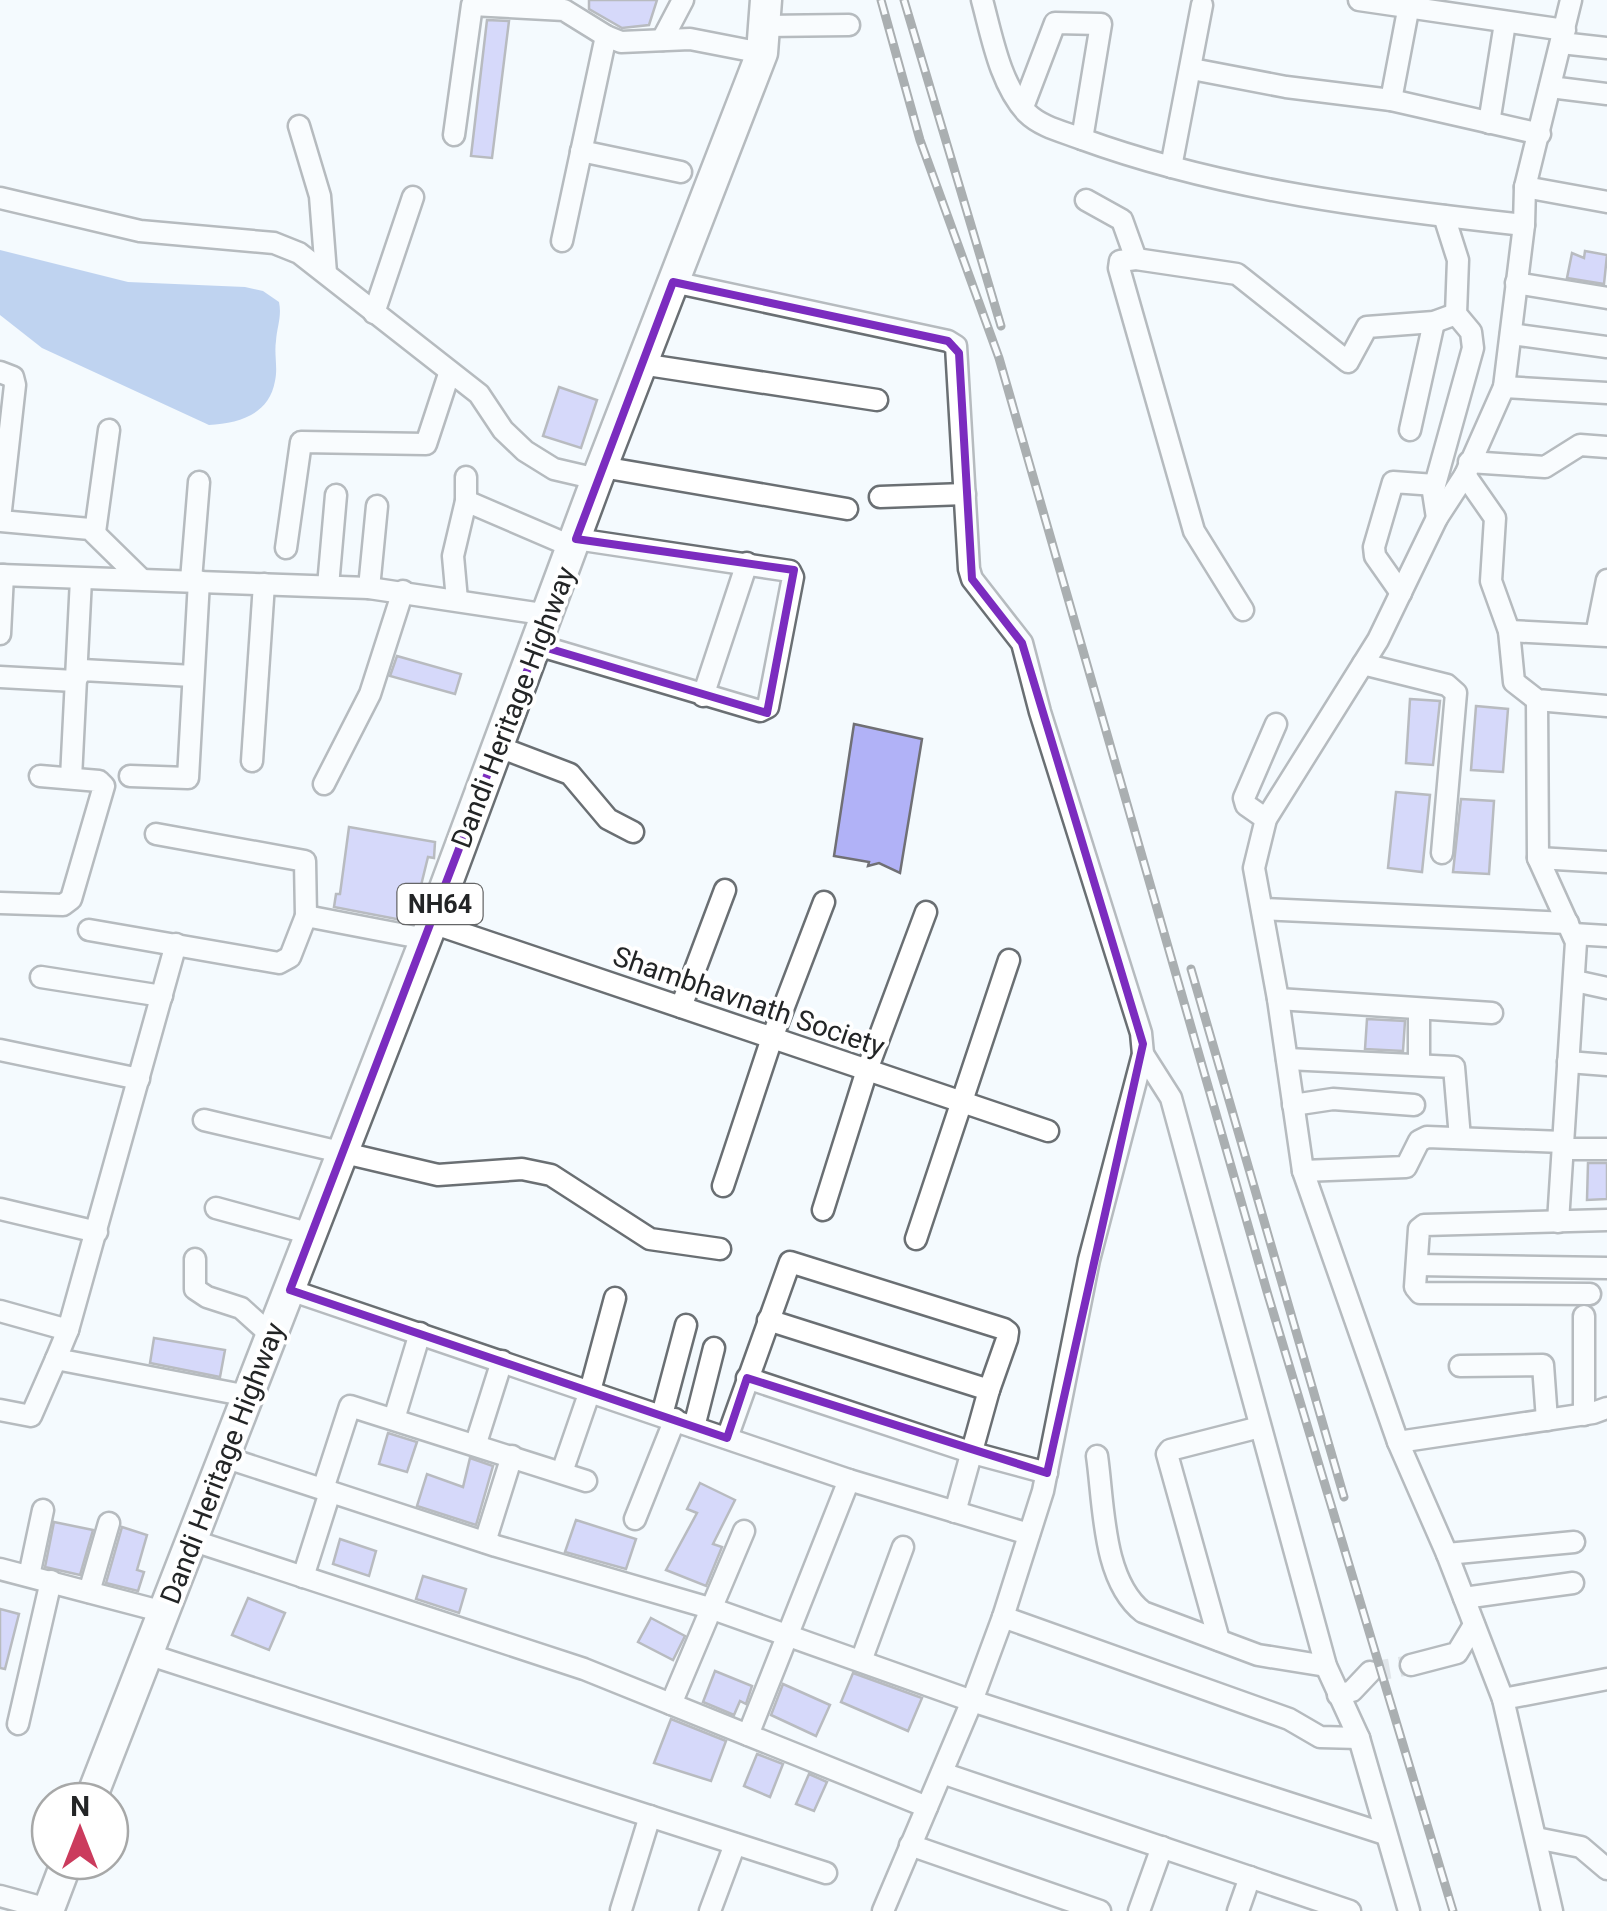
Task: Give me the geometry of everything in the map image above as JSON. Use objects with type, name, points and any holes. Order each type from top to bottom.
[{"type":"highway","name":"Dandi Heritage Highway","points":[[98,1781],[538,645],[764,26]]},
{"type":"highway","points":[[48,1910],[59,1881]]},
{"type":"street","points":[[662,40],[683,0]]},
{"type":"street","points":[[982,0],[1001,65],[1023,107],[1035,120],[1171,167],[1304,195],[1524,225]]},
{"type":"street","points":[[1359,0],[1410,4],[1505,22],[1607,48]]},
{"type":"street","points":[[1552,1911],[1502,1699],[1447,1554],[1398,1442],[1302,1171],[1278,999],[1254,868],[1266,819],[1363,664],[1437,518],[1468,469],[1504,386],[1525,187],[1572,0]]},
{"type":"street","points":[[1390,100],[1410,4]]},
{"type":"street","points":[[454,135],[472,5],[564,10],[622,42],[701,40],[764,26],[849,25]]},
{"type":"street","points":[[1171,167],[1202,5]]},
{"type":"street","points":[[1488,123],[1505,22]]},
{"type":"street","points":[[1023,107],[1055,24],[1101,24],[1082,138]]},
{"type":"street","points":[[562,241],[606,36]]},
{"type":"street","points":[[1192,69],[1286,87],[1390,100],[1540,134]]},
{"type":"street","points":[[1550,87],[1607,94]]},
{"type":"street","points":[[299,126],[320,196],[326,273]]},
{"type":"street","points":[[581,151],[681,172]]},
{"type":"street","points":[[1525,187],[1607,202]]},
{"type":"street","points":[[374,312],[413,197]]},
{"type":"street","points":[[0,198],[140,231],[274,244],[299,253],[479,394],[503,430],[526,452],[554,469],[847,509]]},
{"type":"street","points":[[1086,200],[1122,220],[1136,259]]},
{"type":"street","points":[[1437,518],[1435,485],[1473,348],[1472,332],[1456,314],[1458,260],[1444,216]]},
{"type":"street","points":[[1242,610],[1194,531],[1120,261],[1136,259],[1236,274],[1348,362],[1367,328],[1434,322],[1456,314]]},
{"type":"street","points":[[673,282],[956,346],[972,579],[1022,643],[1140,1033],[1142,1054],[1089,1260],[1047,1474],[972,1700],[883,1911]]},
{"type":"street","points":[[1516,283],[1607,298]]},
{"type":"street","points":[[1410,430],[1434,322]]},
{"type":"street","points":[[1511,334],[1607,348]]},
{"type":"street","points":[[641,364],[878,400]]},
{"type":"street","points":[[0,372],[13,378],[16,385],[0,520],[86,528],[141,579]]},
{"type":"street","points":[[286,548],[300,442],[426,444],[449,374]]},
{"type":"street","points":[[1504,386],[1607,393]]},
{"type":"street","points":[[94,532],[109,430]]},
{"type":"street","points":[[1468,469],[1539,468],[1580,445],[1607,447]]},
{"type":"street","points":[[1468,469],[1496,518],[1490,580],[1509,630],[1514,682],[1537,700],[1607,706]]},
{"type":"street","points":[[457,600],[454,556],[466,500],[466,476]]},
{"type":"street","points":[[130,776],[188,778],[199,482]]},
{"type":"street","points":[[1401,593],[1374,547],[1392,482],[1435,485]]},
{"type":"street","points":[[880,497],[966,494]]},
{"type":"street","points":[[328,586],[336,495]]},
{"type":"street","points":[[466,500],[575,543],[782,568],[790,571],[792,578],[768,706],[760,711],[538,645]]},
{"type":"street","points":[[368,588],[376,506]]},
{"type":"street","points":[[704,696],[747,563]]},
{"type":"street","points":[[0,634],[1,575],[368,588],[548,616]]},
{"type":"street","points":[[71,778],[81,579]]},
{"type":"street","points":[[1509,630],[1602,636],[1607,580]]},
{"type":"street","points":[[252,761],[264,584]]},
{"type":"street","points":[[324,784],[370,694],[403,591]]},
{"type":"street","points":[[1363,664],[1447,685],[1456,693],[1442,853]]},
{"type":"street","points":[[75,681],[82,670],[193,676]]},
{"type":"street","points":[[0,677],[75,681]]},
{"type":"street","points":[[1537,700],[1538,858],[1571,928],[1574,981],[1558,1222]]},
{"type":"street","points":[[1266,819],[1246,805],[1244,798],[1276,724]]},
{"type":"street","points":[[499,747],[570,774],[608,820],[634,832]]},
{"type":"street","points":[[0,903],[68,904],[104,786],[98,780],[40,776]]},
{"type":"street","points":[[89,930],[280,963],[290,957],[306,916],[305,861],[156,834]]},
{"type":"street","points":[[1538,858],[1607,862]]},
{"type":"street","points":[[681,1007],[724,890]]},
{"type":"street","points":[[723,1186],[772,1038],[824,902]]},
{"type":"street","points":[[1262,909],[1571,928],[1607,936]]},
{"type":"street","points":[[823,1210],[867,1070],[926,912]]},
{"type":"street","name":"Shambhavnath Society","points":[[306,916],[429,931],[681,1007],[1048,1131]]},
{"type":"street","points":[[0,1410],[32,1416],[68,1330],[176,944]]},
{"type":"street","points":[[916,1238],[1009,960]]},
{"type":"street","points":[[40,977],[162,996]]},
{"type":"street","points":[[1574,981],[1607,988]]},
{"type":"street","points":[[1278,999],[1492,1013]]},
{"type":"street","points":[[1419,1008],[1419,1064]]},
{"type":"street","points":[[0,1050],[139,1078]]},
{"type":"street","points":[[1142,1054],[1171,1098],[1326,1666],[1359,1738],[1409,1911]]},
{"type":"street","points":[[1287,1060],[1450,1065],[1457,1071],[1460,1138]]},
{"type":"street","points":[[1568,1062],[1607,1065]]},
{"type":"street","points":[[1293,1105],[1333,1100],[1414,1105]]},
{"type":"street","points":[[204,1120],[446,1176],[536,1170],[551,1175],[650,1238],[720,1249]]},
{"type":"street","points":[[1302,1171],[1406,1167],[1422,1138],[1607,1149]]},
{"type":"street","points":[[0,1208],[97,1232]]},
{"type":"street","points":[[216,1208],[311,1234]]},
{"type":"street","points":[[1590,1294],[1420,1293],[1415,1288],[1419,1229],[1424,1225],[1607,1220]]},
{"type":"street","points":[[195,1259],[194,1288],[207,1298],[241,1308],[272,1336]]},
{"type":"street","points":[[727,1438],[786,1264],[794,1262],[1004,1328],[1007,1339],[956,1512]]},
{"type":"street","points":[[1416,1265],[1607,1268]]},
{"type":"street","points":[[290,1290],[849,1480],[1029,1534]]},
{"type":"street","points":[[562,1472],[616,1298]]},
{"type":"street","points":[[0,1311],[68,1330]]},
{"type":"street","points":[[1584,1316],[1584,1415]]},
{"type":"street","points":[[768,1320],[989,1390]]},
{"type":"street","points":[[677,1420],[686,1325]]},
{"type":"street","points":[[394,1419],[420,1334]]},
{"type":"street","points":[[635,1519],[677,1420],[714,1348]]},
{"type":"street","points":[[56,1359],[248,1396]]},
{"type":"street","points":[[476,1444],[502,1361]]},
{"type":"street","points":[[1460,1366],[1543,1365],[1548,1420]]},
{"type":"street","points":[[747,1378],[974,1454],[1047,1474]]},
{"type":"street","points":[[302,1576],[350,1406],[586,1481]]},
{"type":"street","points":[[1398,1442],[1584,1415],[1607,1408]]},
{"type":"street","points":[[1218,1640],[1167,1454],[1170,1450],[1260,1428]]},
{"type":"street","points":[[485,1542],[512,1456]]},
{"type":"street","points":[[1097,1456],[1117,1581],[1142,1612],[1268,1657],[1326,1666]]},
{"type":"street","points":[[224,1457],[485,1542],[712,1609],[972,1700],[1385,1834]]},
{"type":"street","points":[[748,1735],[849,1480]]},
{"type":"street","points":[[29,1576],[43,1510]]},
{"type":"street","points":[[89,1592],[109,1523]]},
{"type":"street","points":[[671,1704],[744,1531]]},
{"type":"street","points":[[191,1540],[584,1669],[927,1806]]},
{"type":"street","points":[[1447,1554],[1574,1542]]},
{"type":"street","points":[[861,1662],[902,1547]]},
{"type":"street","points":[[0,1569],[164,1612]]},
{"type":"street","points":[[18,1724],[51,1582]]},
{"type":"street","points":[[1464,1598],[1574,1582]]},
{"type":"street","points":[[1003,1616],[1289,1719],[1320,1736],[1359,1738]]},
{"type":"street","points":[[1411,1665],[1457,1653],[1474,1625]]},
{"type":"street","points":[[147,1654],[826,1873]]},
{"type":"street","points":[[1338,1695],[1352,1691],[1370,1672]]},
{"type":"street","points":[[1502,1699],[1607,1679]]},
{"type":"street","points":[[942,1773],[1350,1911]]},
{"type":"street","points":[[621,1910],[650,1816]]},
{"type":"street","points":[[1536,1838],[1581,1847],[1607,1868]]},
{"type":"street","points":[[710,1911],[735,1844]]},
{"type":"street","points":[[910,1845],[1100,1911]]},
{"type":"street","points":[[1138,1911],[1162,1847]]},
{"type":"street","points":[[1238,1911],[1250,1877]]},
{"type":"street","points":[[0,1896],[48,1910]]},
{"type":"highlighted area","points":[[673,282],[948,341],[959,353],[972,579],[1022,643],[1143,1044],[1047,1473],[747,1378],[727,1438],[290,1290],[537,645],[767,713],[794,570],[576,539]]},
{"type":"water","points":[[0,250],[128,282],[263,291],[280,307],[272,393],[251,415],[209,425],[42,348],[0,315]]},
{"type":"building","points":[[589,0],[657,0],[649,25],[622,28],[589,9]]},
{"type":"building","points":[[487,20],[509,21],[492,158],[471,156]]},
{"type":"building","points":[[1585,251],[1607,255],[1604,284],[1567,278],[1572,253],[1584,258]]},
{"type":"building","points":[[559,387],[597,400],[581,448],[543,436]]},
{"type":"building","points":[[397,656],[461,674],[455,694],[390,676]]},
{"type":"building","points":[[1410,699],[1440,701],[1433,765],[1406,763]]},
{"type":"building","points":[[1476,706],[1508,709],[1503,772],[1471,770]]},
{"type":"building","points":[[854,724],[922,739],[900,873],[879,863],[868,866],[869,862],[834,856]]},
{"type":"building","points":[[1396,792],[1430,795],[1422,872],[1388,868]]},
{"type":"building","points":[[1461,799],[1494,801],[1489,874],[1453,872]]},
{"type":"building","points":[[349,827],[435,842],[434,858],[428,857],[412,922],[334,907],[336,894],[340,894]]},
{"type":"building","points":[[1367,1019],[1405,1021],[1403,1051],[1365,1049]]},
{"type":"building","points":[[1588,1163],[1607,1163],[1607,1199],[1587,1200]]},
{"type":"building","points":[[154,1338],[225,1350],[220,1377],[150,1363]]},
{"type":"building","points":[[388,1433],[417,1442],[407,1472],[379,1464]]},
{"type":"building","points":[[470,1458],[493,1466],[476,1525],[417,1506],[427,1474],[463,1487]]},
{"type":"building","points":[[700,1483],[735,1500],[713,1544],[722,1547],[706,1586],[666,1570],[697,1513],[687,1509]]},
{"type":"building","points":[[576,1520],[636,1539],[626,1569],[565,1552]]},
{"type":"building","points":[[54,1522],[93,1530],[80,1575],[45,1567]]},
{"type":"building","points":[[122,1527],[147,1535],[137,1570],[144,1572],[138,1591],[106,1583]]},
{"type":"building","points":[[340,1539],[376,1551],[369,1576],[333,1564]]},
{"type":"building","points":[[423,1576],[466,1589],[459,1613],[416,1599]]},
{"type":"building","points":[[248,1598],[285,1613],[269,1650],[232,1635]]},
{"type":"building","points":[[0,1609],[19,1614],[5,1669],[0,1668]]},
{"type":"building","points":[[651,1618],[685,1636],[673,1660],[638,1642]]},
{"type":"building","points":[[715,1671],[752,1686],[746,1704],[740,1701],[734,1715],[703,1702]]},
{"type":"building","points":[[853,1673],[922,1698],[908,1731],[841,1702]]},
{"type":"building","points":[[783,1684],[830,1705],[816,1736],[771,1715]]},
{"type":"building","points":[[671,1719],[726,1741],[711,1781],[654,1763]]},
{"type":"building","points":[[757,1754],[783,1764],[770,1797],[744,1786]]},
{"type":"building","points":[[809,1774],[827,1782],[814,1811],[796,1804]]},
{"type":"tunnel","points":[[1370,1672],[1411,1665]]},
{"type":"railway","points":[[881,0],[920,140],[999,358],[1268,1295],[1453,1911]]},
{"type":"railway","points":[[904,0],[1001,326]]},
{"type":"railway","points":[[1191,969],[1344,1497]]}]
